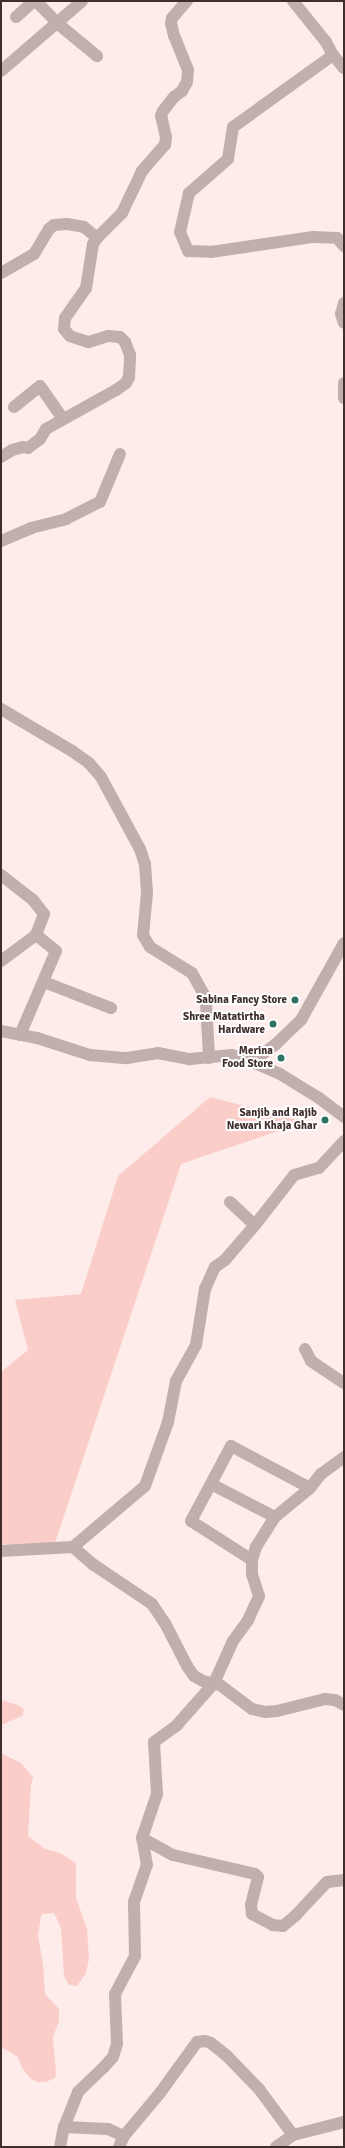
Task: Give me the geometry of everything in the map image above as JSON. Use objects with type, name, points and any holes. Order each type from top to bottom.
[{"type":"street","points":[[16,17],[35,1],[57,23],[97,56]]},
{"type":"street","points":[[1,71],[82,1]]},
{"type":"street","points":[[1,457],[12,450],[24,447],[28,448],[40,439],[46,429],[116,390],[126,383],[129,377],[130,355],[125,342],[120,337],[108,336],[88,342],[70,336],[64,329],[65,318],[86,288],[93,244],[97,238],[122,214],[142,171],[165,145],[166,137],[161,116],[174,97],[182,91],[188,76],[187,65],[174,36],[171,23],[172,18],[187,1]]},
{"type":"street","points":[[294,1],[344,68]]},
{"type":"street","points":[[333,55],[233,127],[228,159],[189,193],[180,232],[188,251],[211,252],[312,237],[337,238],[344,246]]},
{"type":"street","points":[[1,273],[34,254],[49,229],[54,225],[67,224],[84,227],[97,238]]},
{"type":"street","points":[[344,303],[341,314],[344,323]]},
{"type":"street","points":[[344,383],[344,398]]},
{"type":"street","points":[[14,407],[40,386],[62,420]]},
{"type":"street","points":[[1,541],[31,528],[66,519],[100,502],[110,483],[120,454]]},
{"type":"street","points":[[1,708],[90,763],[101,777],[140,849],[145,864],[147,893],[143,935],[150,947],[192,973],[204,995],[206,1002],[209,1058]]},
{"type":"street","points":[[1,875],[6,881],[32,900],[44,914],[36,935],[1,961]]},
{"type":"street","points":[[20,1035],[56,951],[36,935]]},
{"type":"street","points":[[252,1062],[276,1044],[301,1020],[344,943]]},
{"type":"street","points":[[44,982],[110,1008]]},
{"type":"street","points":[[1,1031],[90,1055],[127,1058],[158,1053],[190,1059],[232,1055],[252,1062],[287,1078],[319,1098],[344,1117]]},
{"type":"street","points":[[1,1551],[73,1547],[145,1486],[168,1422],[176,1381],[196,1345],[205,1289],[215,1267],[225,1260],[255,1225],[294,1175],[319,1168],[344,1141]]},
{"type":"street","points":[[230,1202],[255,1225]]},
{"type":"street","points":[[305,1349],[311,1361],[344,1383]]},
{"type":"street","points":[[252,1560],[190,1521],[231,1446],[310,1488]]},
{"type":"street","points":[[64,2146],[64,2127],[78,2092],[113,2057],[117,2044],[115,1994],[135,1956],[134,1902],[146,1865],[142,1838],[157,1794],[154,1742],[177,1724],[214,1683],[233,1641],[248,1620],[259,1596],[252,1574],[252,1560],[256,1547],[275,1517],[310,1488],[321,1474],[344,1457]]},
{"type":"street","points":[[211,1484],[275,1517]]},
{"type":"street","points":[[73,1547],[94,1565],[152,1604],[165,1623],[187,1666],[194,1676],[203,1681],[220,1685],[252,1709],[265,1712],[277,1712],[325,1700],[335,1700],[344,1705]]},
{"type":"street","points":[[142,1838],[173,1856],[255,1874],[258,1877],[251,1905],[252,1914],[273,1925],[283,1926],[296,1915],[327,1882],[344,1880]]},
{"type":"street","points":[[119,2147],[124,2136],[160,2093],[197,2042],[205,2041],[211,2043],[227,2056],[259,2089],[293,2135]]},
{"type":"street","points":[[276,2147],[293,2135],[344,2122]]},
{"type":"street","points":[[64,2127],[108,2129],[124,2136]]},
{"type":"shaded area","points":[[210,1097],[305,1122],[181,1164],[53,1549],[1,1544],[1,1372],[28,1350],[15,1300],[81,1294],[118,1176]]},
{"type":"shaded area","points":[[1,1700],[18,1705],[24,1709],[22,1716],[1,1725]]},
{"type":"shaded area","points":[[1,1753],[21,1763],[33,1777],[31,1785],[28,1836],[45,1849],[60,1853],[76,1863],[76,1898],[87,1929],[89,1959],[86,1973],[77,1986],[69,1985],[64,1976],[61,1928],[54,1913],[43,1914],[41,1916],[38,1935],[43,1965],[45,1994],[59,2009],[59,2021],[53,2037],[56,2072],[55,2078],[46,2082],[37,2082],[30,2078],[22,2068],[18,2057],[1,2047]]},
{"type":"place","name":"Sabina Fancy Store","points":[[295,1000]]},
{"type":"place","name":"Shree Matatirtha Hardware","points":[[273,1024]]},
{"type":"place","name":"Merina Food Store","points":[[281,1058]]},
{"type":"place","name":"Sanjib and Rajib Newari Khaja Ghar","points":[[325,1120]]}]
